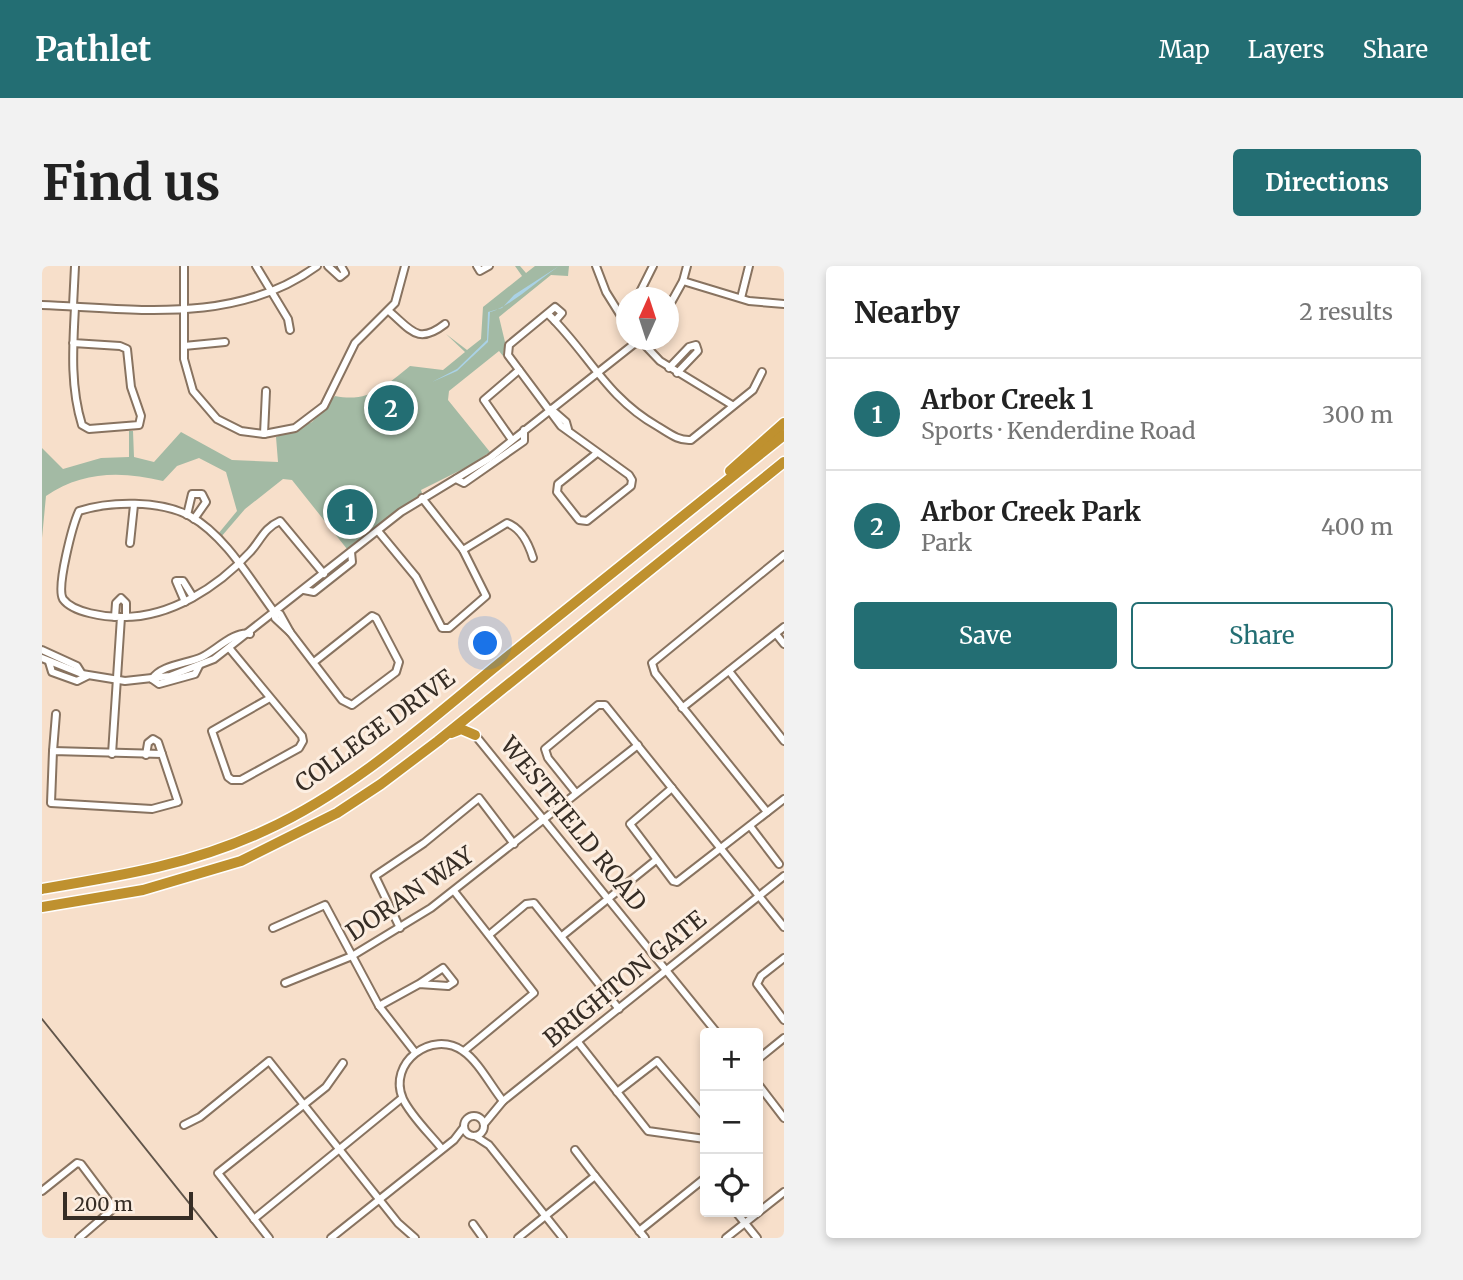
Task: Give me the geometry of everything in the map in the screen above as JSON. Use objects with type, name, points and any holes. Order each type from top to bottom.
[{"type":"highway","points":[[624,564],[784,424]]},
{"type":"highway","name":"COLLEGE DRIVE","points":[[42,889],[135,874],[203,857],[270,829],[302,811],[378,760],[784,435]]},
{"type":"highway","name":"COLLEGE DRIVE","points":[[42,907],[143,890],[241,861],[337,813],[438,741],[784,462]]},
{"type":"highway","points":[[716,517],[784,469]]},
{"type":"highway","points":[[438,741],[461,729],[475,735]]},
{"type":"street","points":[[73,343],[120,346],[127,349],[133,396],[142,419],[136,427],[89,429],[82,425],[74,384],[73,343],[75,266]]},
{"type":"street","points":[[184,266],[184,346],[188,380],[208,412],[229,427],[264,434],[295,428],[316,414],[332,394],[345,359],[358,338],[390,312],[399,298],[405,266]]},
{"type":"street","points":[[256,266],[288,319],[290,330]]},
{"type":"street","points":[[42,305],[186,310],[227,304],[271,291],[317,266]]},
{"type":"street","points":[[328,266],[340,277],[345,273],[341,266]]},
{"type":"street","points":[[477,266],[480,271],[489,266]]},
{"type":"street","points":[[596,266],[616,306]]},
{"type":"street","points":[[642,287],[653,266]]},
{"type":"street","points":[[679,288],[687,266]]},
{"type":"street","points":[[741,298],[749,266]]},
{"type":"street","points":[[683,281],[764,304],[784,304]]},
{"type":"street","points":[[555,321],[562,313],[560,309],[551,309],[549,315],[507,349],[519,370],[551,409],[566,422],[568,429],[629,475],[631,486],[587,521],[579,520],[557,492],[558,484],[597,453]]},
{"type":"street","points":[[390,312],[420,335],[429,335],[445,324]]},
{"type":"street","points":[[549,315],[596,374],[637,415],[681,440],[691,440],[753,390],[762,372]]},
{"type":"street","points":[[184,346],[225,342]]},
{"type":"street","points":[[669,368],[689,346],[696,345],[698,351],[677,373]]},
{"type":"street","points":[[42,650],[77,666],[84,675],[118,680],[152,679],[159,684],[195,674],[199,666],[250,634],[378,531],[422,498],[456,479],[512,440],[626,350]]},
{"type":"street","points":[[650,350],[669,368],[732,405]]},
{"type":"street","points":[[345,359],[356,363]]},
{"type":"street","points":[[512,440],[484,400],[519,370]]},
{"type":"street","points":[[264,434],[267,391]]},
{"type":"street","points":[[74,429],[82,425]]},
{"type":"street","points":[[456,479],[464,483],[480,474],[524,441],[524,430]]},
{"type":"street","points":[[378,531],[416,577],[442,628],[449,628],[486,596],[463,550],[422,498]]},
{"type":"street","points":[[314,662],[372,616],[376,618],[399,662],[396,671],[352,705],[342,700],[290,632],[280,614],[275,612],[238,564],[217,539],[190,517],[111,503],[79,512],[64,567],[64,600],[92,613],[121,617],[158,613],[186,602],[238,564],[253,550],[261,534],[280,521],[324,574]]},
{"type":"street","points":[[130,543],[134,505]]},
{"type":"street","points":[[463,550],[508,523],[512,524],[529,545],[533,558]]},
{"type":"street","points":[[304,590],[314,592],[352,562],[351,552]]},
{"type":"street","points":[[767,812],[682,709],[653,670],[653,661],[784,555]]},
{"type":"street","points":[[186,602],[176,581],[183,581],[193,597]]},
{"type":"street","points":[[112,754],[121,617]]},
{"type":"street","points":[[682,709],[784,627]]},
{"type":"street","points":[[152,679],[159,671],[200,658],[238,633],[250,634]]},
{"type":"street","points":[[776,634],[784,644]]},
{"type":"street","points":[[230,649],[270,698],[303,741],[299,748],[241,780],[232,780],[228,777],[212,731],[270,698]]},
{"type":"street","points":[[45,660],[52,672],[65,677],[77,681],[84,675]]},
{"type":"street","points":[[729,671],[784,741]]},
{"type":"street","points":[[576,793],[548,758],[545,749],[598,705],[608,707],[784,927]]},
{"type":"street","points":[[56,714],[51,803],[152,809],[178,802],[158,742],[153,739],[148,743],[146,755]]},
{"type":"street","name":"WESTFIELD ROAD","points":[[475,735],[713,1028]]},
{"type":"street","name":"DORAN WAY","points":[[285,983],[352,956],[400,928],[454,891],[638,745]]},
{"type":"street","points":[[53,751],[162,754]]},
{"type":"street","points":[[672,788],[630,824],[673,881],[677,882],[784,799]]},
{"type":"street","points":[[400,928],[375,876],[424,843],[479,799],[514,844]]},
{"type":"street","points":[[750,826],[779,864]]},
{"type":"street","points":[[562,936],[656,860]]},
{"type":"street","name":"BRIGHTON GATE","points":[[483,1127],[491,1112],[503,1101],[784,876]]},
{"type":"street","points":[[454,891],[534,993],[464,1051]]},
{"type":"street","points":[[489,935],[530,903],[537,905],[619,1009]]},
{"type":"street","points":[[273,928],[325,905],[379,1006],[414,1051]]},
{"type":"street","points":[[784,958],[761,976],[757,984],[784,1020]]},
{"type":"street","points":[[379,1006],[443,968],[454,982],[448,986],[419,984]]},
{"type":"street","points":[[763,1055],[784,1038]]},
{"type":"street","points":[[578,1042],[648,1131],[700,1138]]},
{"type":"street","points":[[442,1149],[402,1098],[404,1066],[414,1051],[437,1044],[464,1051],[503,1101]]},
{"type":"street","points":[[184,1125],[200,1117],[269,1061],[380,1199],[415,1238]]},
{"type":"street","points":[[617,1092],[652,1064],[661,1062],[700,1110]]},
{"type":"street","points":[[269,1238],[218,1173],[326,1087],[344,1063]]},
{"type":"street","points":[[763,1090],[784,1118]]},
{"type":"street","points":[[254,1219],[402,1098]]},
{"type":"street","name":"BRIGHTON GATE","points":[[477,1116],[491,1112]]},
{"type":"street","points":[[331,1238],[454,1140],[468,1119],[477,1116],[489,1145],[563,1238]]},
{"type":"street","points":[[464,1127],[489,1145]]},
{"type":"street","points":[[454,1140],[472,1135],[483,1127]]},
{"type":"street","points":[[575,1150],[645,1238]]},
{"type":"street","points":[[42,1191],[77,1163],[81,1164],[114,1208],[79,1238]]},
{"type":"street","points":[[517,1238],[595,1176]]},
{"type":"street","points":[[639,1231],[700,1182]]},
{"type":"street","points":[[726,1238],[784,1192]]},
{"type":"street","points":[[740,1217],[757,1238]]},
{"type":"street","points":[[472,1224],[483,1238]]},
{"type":"green space","points":[[515,266],[520,266],[526,273],[535,266],[569,266],[568,276],[551,275],[499,317],[505,342],[503,356],[499,351],[449,391],[448,400],[490,452],[469,466],[421,490],[422,493],[373,530],[371,528],[347,549],[292,480],[283,479],[245,509],[221,537],[218,534],[237,511],[226,472],[199,458],[177,466],[163,481],[103,475],[60,488],[46,496],[42,538],[42,448],[63,469],[101,458],[129,457],[129,431],[133,431],[134,457],[154,462],[181,432],[232,460],[278,462],[276,437],[312,422],[335,396],[347,398],[367,395],[410,366],[443,370],[465,352],[446,334],[467,350],[481,339],[483,307],[522,276]]},
{"type":"water","points":[[559,266],[524,292],[504,306],[514,295]]},
{"type":"water","points":[[498,309],[490,312],[488,342],[457,371],[432,382],[457,369],[487,340],[488,312]]},
{"type":"railway","points":[[42,1019],[217,1238]]},
{"type":"place","name":"Arbor Creek Park","points":[[391,408]]},
{"type":"place","name":"Arbor Creek 1","points":[[350,512]]}]
